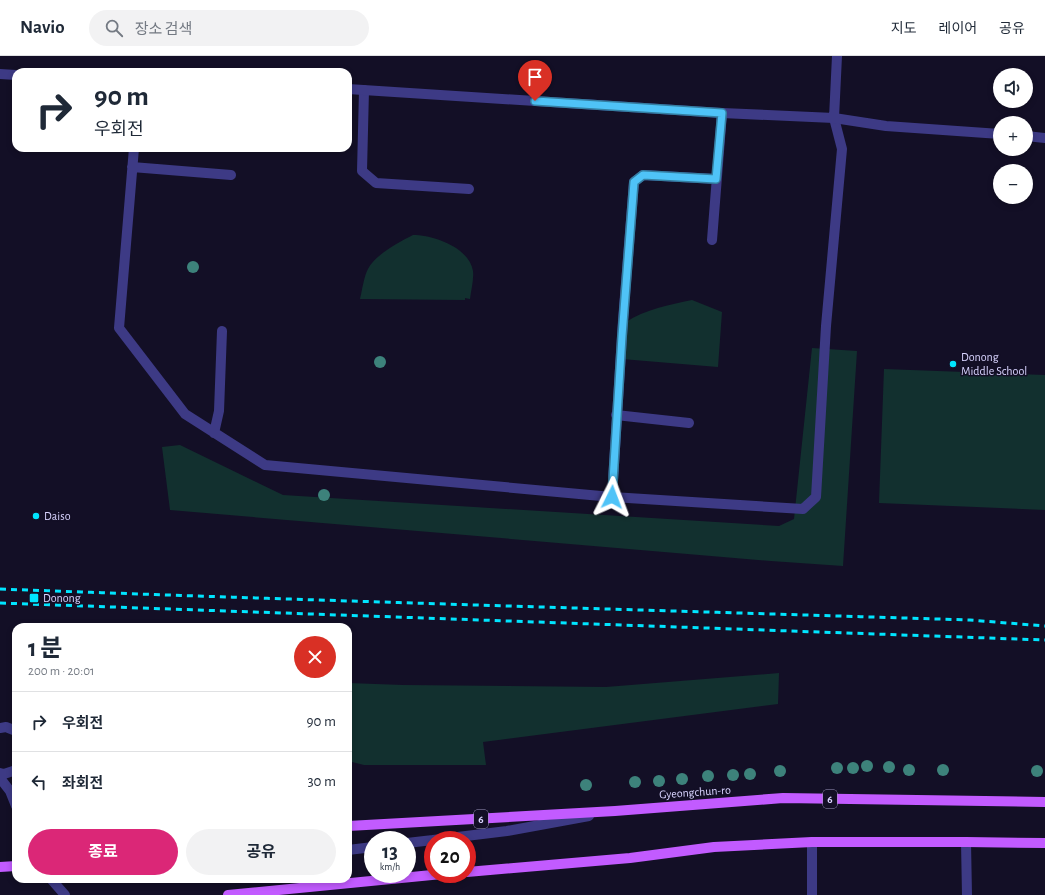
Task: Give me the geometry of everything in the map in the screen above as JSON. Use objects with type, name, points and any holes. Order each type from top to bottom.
[{"type":"main road","name":"Gyeongchun-ro","points":[[352,826],[614,811],[783,798],[1045,802]]},
{"type":"main road","points":[[476,871],[630,858],[714,847],[812,842],[1045,843]]},
{"type":"main road","points":[[0,867],[12,866]]},
{"type":"main road","points":[[352,883],[424,876]]},
{"type":"main road","points":[[228,895],[350,883]]},
{"type":"street","points":[[134,152],[119,328],[185,414],[265,465],[612,497],[804,509],[816,497],[826,326],[842,149],[834,118],[837,56]]},
{"type":"street","points":[[0,74],[12,75]]},
{"type":"street","points":[[352,89],[722,113],[834,118],[886,126],[993,134]]},
{"type":"street","points":[[364,90],[362,171],[376,183],[469,189]]},
{"type":"street","points":[[712,240],[722,113]]},
{"type":"street","points":[[1033,137],[1045,138]]},
{"type":"street","points":[[132,167],[231,175]]},
{"type":"street","points":[[612,497],[616,415],[634,182],[643,175],[716,179]]},
{"type":"street","points":[[214,433],[219,410],[222,331]]},
{"type":"street","points":[[616,415],[689,424]]},
{"type":"street","points":[[0,728],[6,727],[12,729]]},
{"type":"street","points":[[0,773],[4,774],[12,771]]},
{"type":"street","points":[[0,778],[12,796]]},
{"type":"street","points":[[476,835],[507,831],[614,811]]},
{"type":"street","points":[[812,842],[812,895]]},
{"type":"street","points":[[966,842],[967,895]]},
{"type":"street","points":[[352,850],[364,848]]},
{"type":"street","points":[[54,883],[65,895]]},
{"type":"green space","points":[[413,235],[440,240],[458,249],[465,255],[473,271],[470,299],[360,299],[365,276],[371,264],[388,249]]},
{"type":"green space","points":[[692,300],[722,312],[718,367],[622,359],[626,322],[650,311]]},
{"type":"green space","points":[[812,348],[857,351],[843,566],[170,510],[162,447],[180,445],[283,495],[779,526],[794,519]]},
{"type":"green space","points":[[884,369],[1045,375],[1045,510],[879,503]]},
{"type":"green space","points":[[779,673],[778,704],[483,742],[486,765],[364,765],[352,762],[352,683],[606,687]]},
{"type":"railway","points":[[0,589],[970,620],[1045,626]]},
{"type":"railway","points":[[0,603],[1045,640]]},
{"type":"place","name":"Donong Middle School","points":[[953,364]]},
{"type":"place","name":"Daiso","points":[[36,516]]},
{"type":"place","name":"Donong","points":[[34,598]]},
{"type":"route","points":[[535,101],[722,113],[716,179],[643,175],[634,182],[616,415],[612,497]]}]
